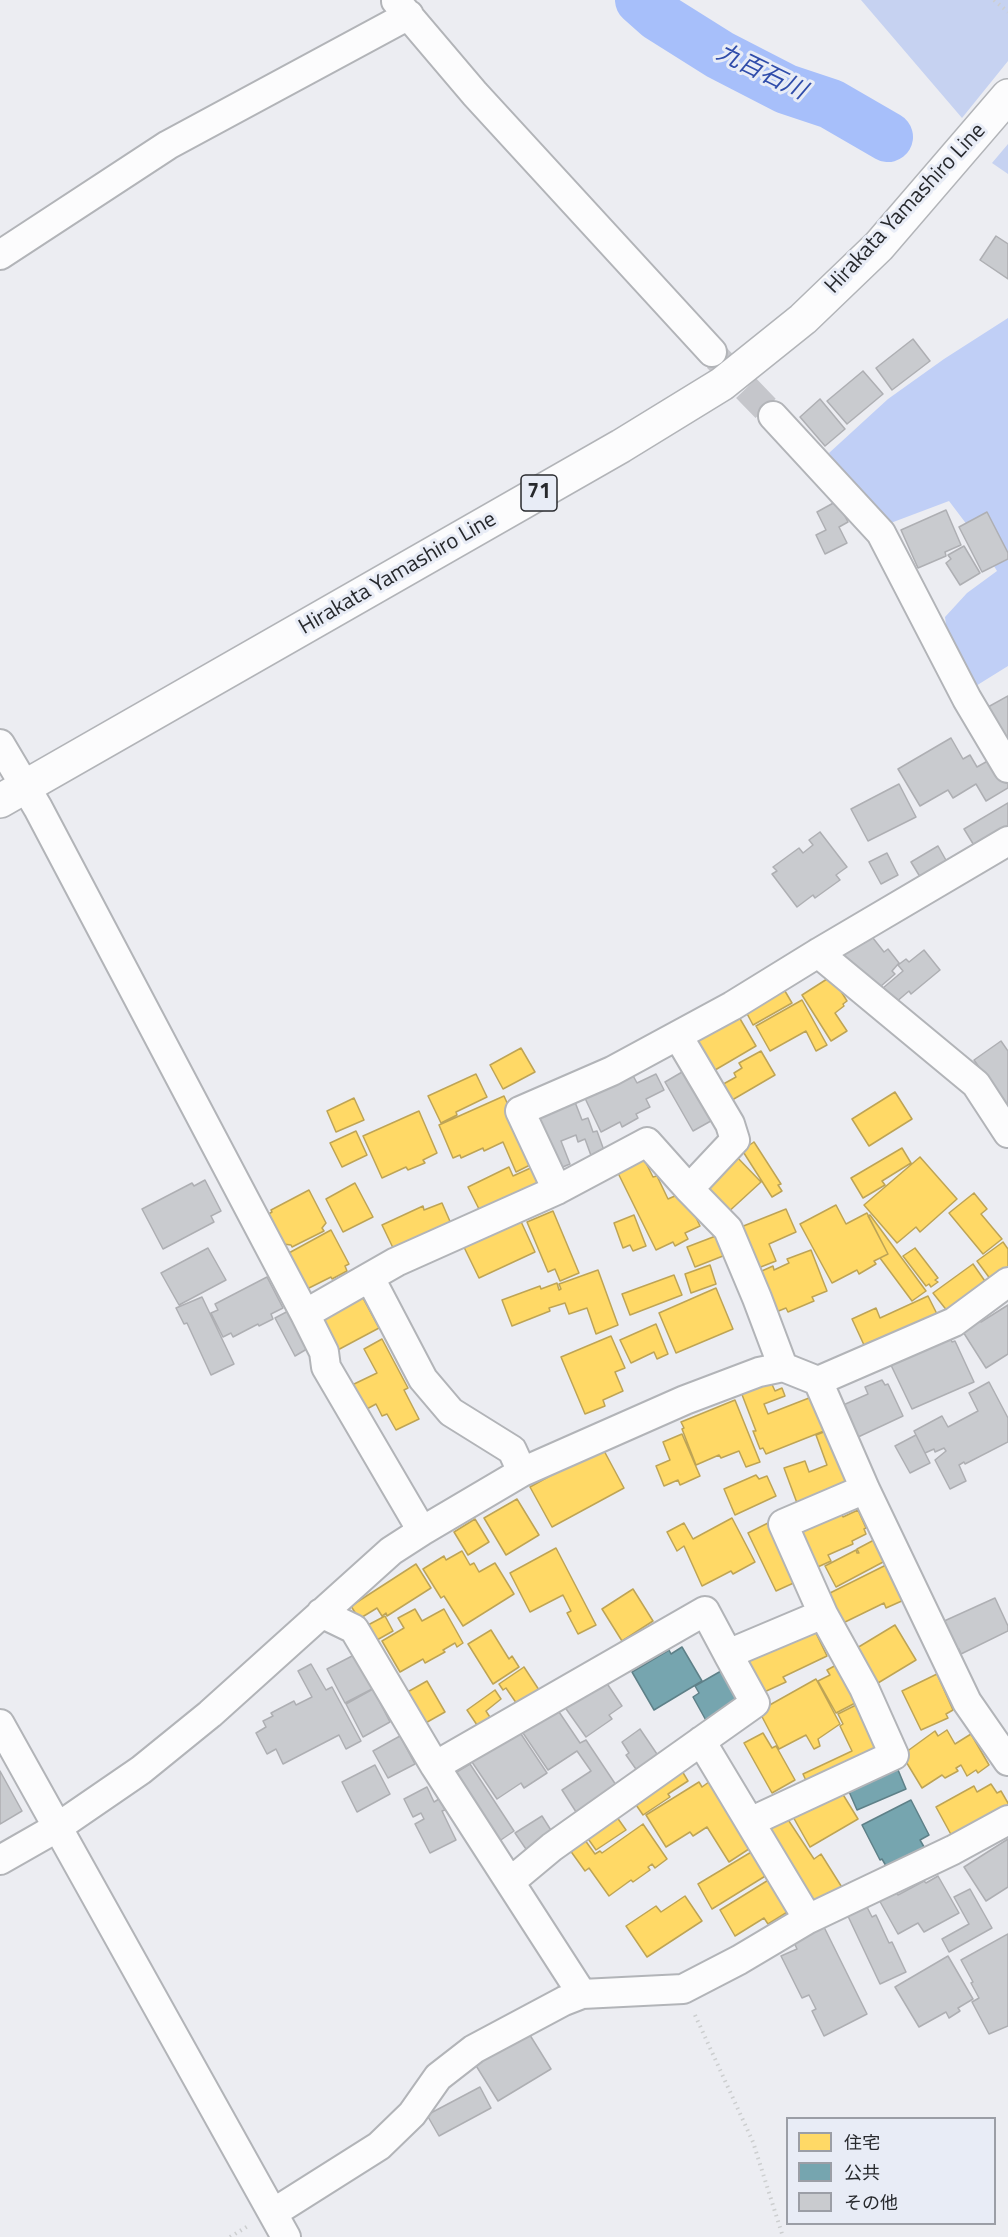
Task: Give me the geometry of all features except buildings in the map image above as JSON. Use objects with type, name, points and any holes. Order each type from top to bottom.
[{"type":"main road","name":"Hirakata Yamashiro Line","points":[[13,794],[621,446],[722,384],[803,319],[879,246],[1008,96]]},
{"type":"street","points":[[0,255],[168,145],[402,8],[475,94],[712,352]]},
{"type":"street","points":[[773,416],[881,533],[968,699],[1008,768]]},
{"type":"street","points":[[0,744],[13,794],[305,1314],[324,1352],[326,1367],[422,1531]]},
{"type":"street","points":[[556,1190],[520,1111],[612,1071],[732,1006],[1008,841]]},
{"type":"street","points":[[818,953],[976,1084],[1008,1132]]},
{"type":"street","points":[[678,1035],[730,1124],[735,1140],[689,1189]]},
{"type":"street","points":[[305,1314],[396,1262],[556,1190],[647,1142],[728,1229],[783,1367]]},
{"type":"street","points":[[370,1278],[423,1379],[451,1412],[512,1450],[522,1472]]},
{"type":"street","points":[[818,1381],[954,1322],[1008,1282]]},
{"type":"street","points":[[0,1860],[58,1827],[141,1770],[210,1714],[391,1551],[422,1531],[522,1472],[685,1400],[759,1372],[783,1367],[818,1381],[865,1489],[967,1702],[1008,1761]]},
{"type":"street","points":[[750,1822],[894,1755],[864,1688],[823,1614],[783,1524],[865,1489]]},
{"type":"street","points":[[435,1766],[705,1611],[755,1703],[552,1847],[510,1882]]},
{"type":"street","points":[[321,1613],[354,1629],[435,1766],[582,1994]]},
{"type":"street","points":[[728,1654],[823,1614]]},
{"type":"street","points":[[0,1724],[280,2225],[378,2146],[412,2114],[438,2077],[474,2049],[564,2001],[582,1994],[683,1989],[808,1919],[953,1850],[1008,1820]]},
{"type":"street","points":[[701,1741],[808,1919]]},
{"type":"path","points":[[994,0],[1008,12]]},
{"type":"path","points":[[683,1989],[753,2142],[783,2237]]},
{"type":"shaded area","points":[[861,0],[1008,0],[1008,61],[962,118]]},
{"type":"shaded area","points":[[1008,144],[1008,174],[992,163]]},
{"type":"shaded area","points":[[1008,318],[1008,666],[971,689],[948,641],[945,617],[967,593],[997,571],[977,538],[949,501],[888,524],[877,520],[829,453],[888,399],[944,359]]},
{"type":"waterway","name":"九百石川","points":[[640,0],[658,16],[720,55],[786,89],[831,104],[888,137]]},
{"type":"tunnel","points":[[717,358],[773,416]]}]
